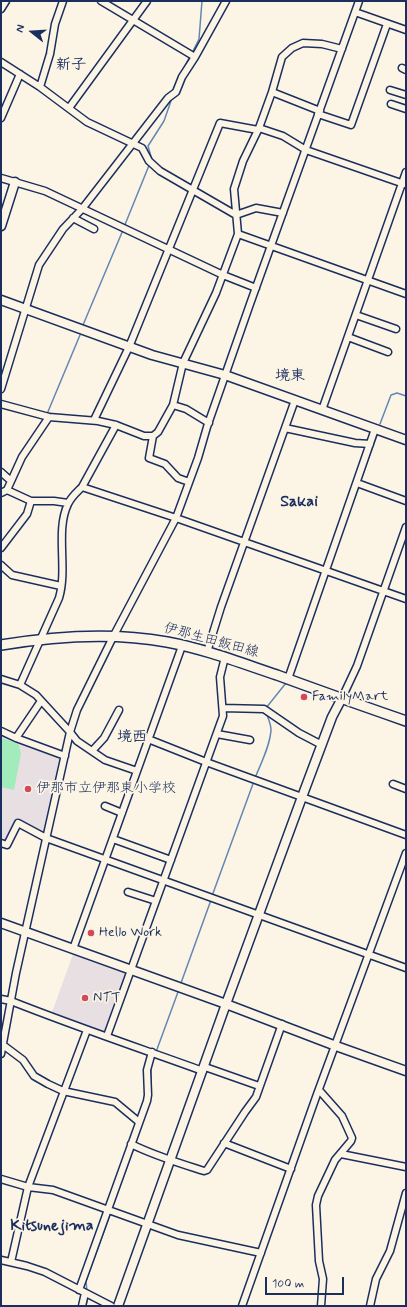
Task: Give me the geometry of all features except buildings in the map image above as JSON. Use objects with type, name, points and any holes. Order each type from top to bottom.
[{"type":"main road","name":"伊那生田飯田線","points":[[1,645],[40,639],[89,636],[144,639],[182,646],[225,657],[406,721]]},
{"type":"street","points":[[1,9],[6,1]]},
{"type":"street","points":[[40,87],[50,54],[55,24],[63,1]]},
{"type":"street","points":[[101,1],[192,56]]},
{"type":"street","points":[[69,108],[147,1]]},
{"type":"street","points":[[1,389],[39,265],[63,229],[82,208],[172,96],[192,56],[226,1]]},
{"type":"street","points":[[1,1054],[25,932],[70,732],[77,710],[113,637],[176,518],[225,375],[359,1]]},
{"type":"street","points":[[355,12],[406,30]]},
{"type":"street","points":[[272,92],[351,125],[386,24]]},
{"type":"street","points":[[1,404],[47,417],[94,420],[116,425],[144,436],[153,436],[158,432],[173,405],[183,363],[222,275],[238,234],[234,189],[243,161],[259,129],[282,57],[292,48],[303,43],[322,44],[342,49]]},
{"type":"street","points":[[1,62],[40,87],[87,122],[142,148],[150,162],[160,171],[236,215],[256,208],[283,213]]},
{"type":"street","points":[[1,118],[20,74]]},
{"type":"street","points":[[390,90],[406,95]]},
{"type":"street","points":[[391,104],[406,109]]},
{"type":"street","points":[[94,420],[129,347],[220,122],[259,129],[283,136],[306,150],[404,184]]},
{"type":"street","points":[[322,410],[404,184],[406,172]]},
{"type":"street","points":[[1,178],[45,191],[222,275],[256,288]]},
{"type":"street","points":[[1,226],[15,182]]},
{"type":"street","points":[[73,218],[94,229]]},
{"type":"street","points":[[238,234],[406,294]]},
{"type":"street","points":[[1,300],[129,347],[225,375],[406,440]]},
{"type":"street","points":[[356,315],[396,329]]},
{"type":"street","points":[[348,337],[388,352]]},
{"type":"street","points":[[207,652],[295,400]]},
{"type":"street","points":[[173,405],[186,409],[209,423]]},
{"type":"street","points":[[1,493],[7,490],[10,480],[22,457],[47,417]]},
{"type":"street","points":[[20,685],[59,598],[61,586],[63,516],[68,504],[82,487],[116,425]]},
{"type":"street","points":[[285,428],[348,442],[370,444]]},
{"type":"street","points":[[288,679],[358,484],[375,429]]},
{"type":"street","points":[[153,436],[149,458],[165,464],[178,478],[189,482]]},
{"type":"street","points":[[1,472],[10,480]]},
{"type":"street","points":[[358,484],[406,501]]},
{"type":"street","points":[[82,487],[176,518],[406,599]]},
{"type":"street","points":[[7,490],[31,501],[54,501],[68,504]]},
{"type":"street","points":[[1,548],[27,514],[31,501]]},
{"type":"street","points":[[118,1306],[302,797],[332,717],[357,666],[406,527]]},
{"type":"street","points":[[1,565],[12,575],[61,586]]},
{"type":"street","points":[[73,949],[182,646]]},
{"type":"street","points":[[107,1036],[223,716],[220,677],[225,657]]},
{"type":"street","points":[[1,679],[20,685],[36,695],[77,741],[105,760],[137,771]]},
{"type":"street","points":[[16,738],[41,701]]},
{"type":"street","points":[[223,708],[265,709],[299,733],[322,744]]},
{"type":"street","points":[[92,751],[104,738],[119,710]]},
{"type":"street","points":[[1,730],[16,738],[65,756]]},
{"type":"street","points":[[217,734],[250,740]]},
{"type":"street","points":[[148,739],[254,780],[406,835]]},
{"type":"street","points":[[393,784],[406,789]]},
{"type":"street","points":[[105,806],[122,812]]},
{"type":"street","points":[[1,843],[7,845],[18,823],[46,838],[406,968]]},
{"type":"street","points":[[113,839],[171,860]]},
{"type":"street","points":[[242,1306],[406,853]]},
{"type":"street","points":[[128,892],[156,901]]},
{"type":"street","points":[[1,923],[282,1024],[336,1046],[406,1071]]},
{"type":"street","points":[[1,999],[11,1001],[73,1026],[259,1086]]},
{"type":"street","points":[[133,1145],[170,1161],[204,1171],[207,1170],[256,1097],[282,1024]]},
{"type":"street","points":[[11,1262],[28,1188],[87,1030]]},
{"type":"street","points":[[3,1045],[23,1060],[34,1076],[63,1091],[115,1102],[139,1122]]},
{"type":"street","points":[[78,1290],[110,1211],[133,1145],[148,1096],[147,1070],[154,1053]]},
{"type":"street","points":[[319,1090],[342,1116],[352,1138],[335,1160],[318,1196],[316,1205],[319,1261],[323,1279],[321,1306]]},
{"type":"street","points":[[224,1143],[291,1169]]},
{"type":"street","points":[[341,1154],[406,1167]]},
{"type":"street","points":[[1,1179],[28,1188],[53,1190],[181,1236],[261,1253]]},
{"type":"street","points":[[370,1306],[376,1279],[390,1251],[406,1192]]},
{"type":"street","points":[[1,1260],[44,1272],[111,1306]]},
{"type":"street","points":[[82,1306],[87,1294]]},
{"type":"shaded area","name":"伊那市立伊那東小学校","points":[[1,732],[62,756],[45,831],[43,834],[16,822],[6,843],[1,842]]},
{"type":"shaded area","points":[[73,954],[128,974],[106,1034],[51,1015]]},
{"type":"green space","points":[[1,738],[18,743],[21,753],[14,790],[1,787]]},
{"type":"waterway","points":[[192,53],[199,39],[202,1]]},
{"type":"waterway","points":[[178,79],[190,56]]},
{"type":"waterway","points":[[152,160],[148,146],[164,121],[172,98]]},
{"type":"waterway","points":[[124,227],[150,163]]},
{"type":"waterway","points":[[83,325],[123,230]]},
{"type":"waterway","points":[[47,414],[80,335]]},
{"type":"waterway","points":[[380,424],[391,395],[397,393],[406,396]]},
{"type":"waterway","points":[[360,482],[377,435]]},
{"type":"waterway","points":[[347,518],[359,486]]},
{"type":"waterway","points":[[266,708],[286,683]]},
{"type":"waterway","points":[[255,778],[269,742],[271,726],[267,715]]},
{"type":"waterway","points":[[212,896],[254,781]]},
{"type":"waterway","points":[[181,983],[211,900]]},
{"type":"waterway","points":[[156,1052],[178,992]]},
{"type":"waterway","points":[[135,1144],[151,1097],[151,1065]]},
{"type":"waterway","points":[[112,1208],[134,1148]]},
{"type":"waterway","points":[[87,1292],[86,1281],[111,1212]]},
{"type":"waterway","points":[[86,1306],[88,1296]]},
{"type":"place","name":"FamilyMart","points":[[304,697]]},
{"type":"place","name":"伊那市立伊那東小学校","points":[[28,789]]},
{"type":"place","name":"Hello Work","points":[[91,933]]},
{"type":"place","name":"NTT","points":[[85,998]]},
{"type":"district","name":"新子","points":[[71,66]]},
{"type":"district","name":"境東","points":[[290,377]]},
{"type":"district","name":"Sakai","points":[[299,503]]},
{"type":"district","name":"境西","points":[[132,738]]},
{"type":"district","name":"Kitsunejima","points":[[52,1227]]}]
